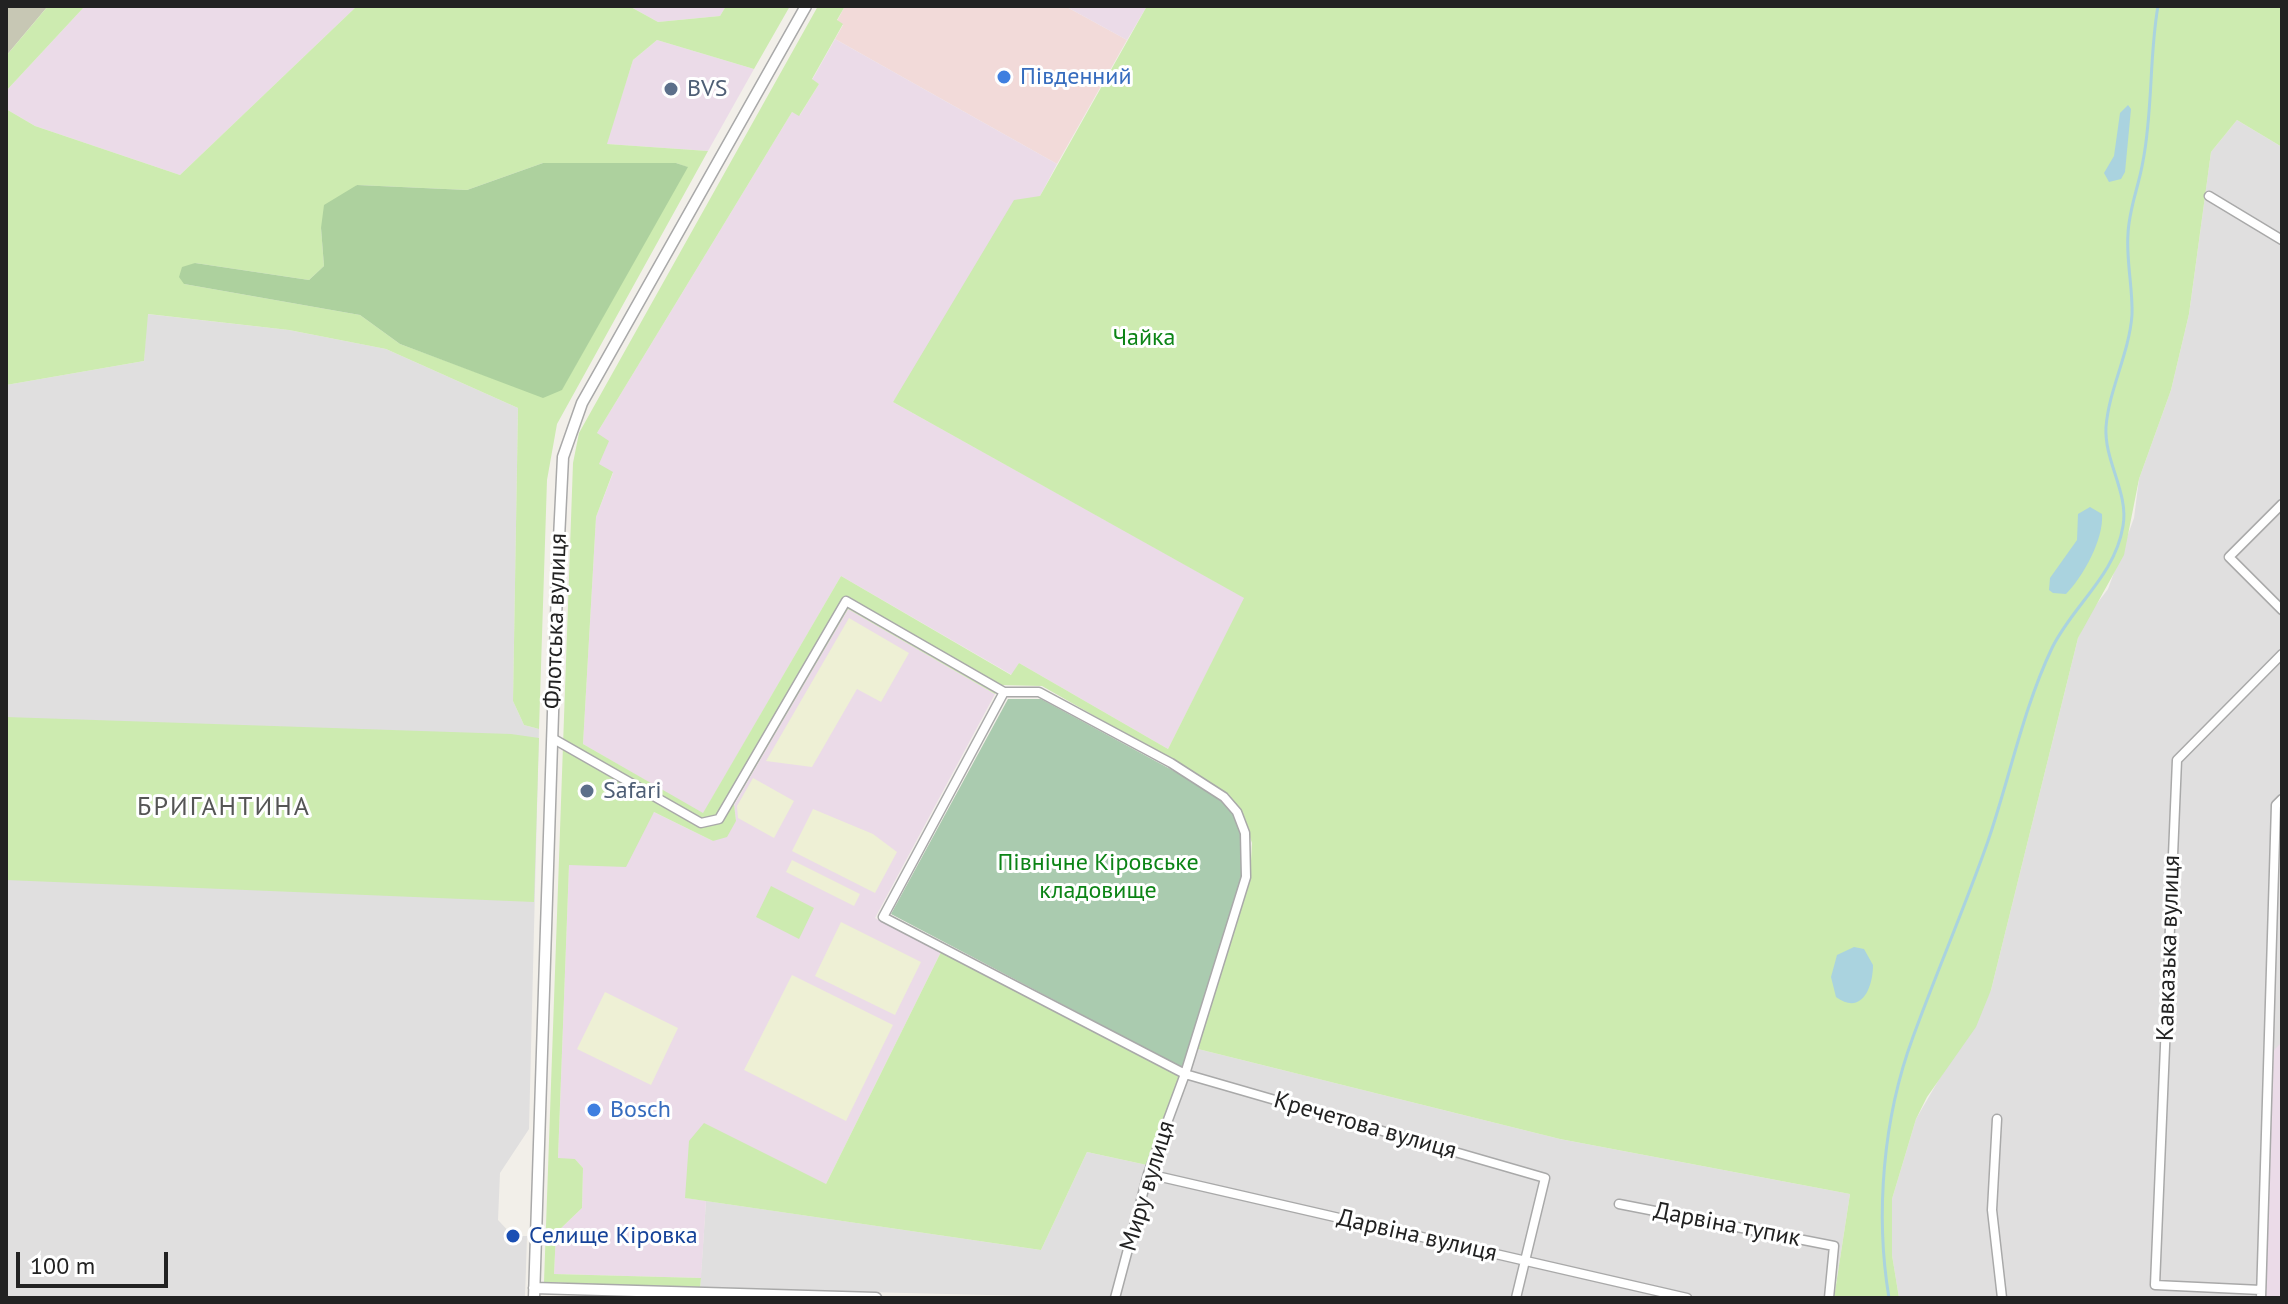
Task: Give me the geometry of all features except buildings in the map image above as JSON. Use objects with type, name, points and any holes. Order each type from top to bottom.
[{"type":"street","name":"Флотська вулиця","points":[[534,1293],[562,472],[570,428],[806,6]]},
{"type":"street","points":[[2209,196],[2282,240]]},
{"type":"street","points":[[2282,504],[2229,557],[2282,610]]},
{"type":"street","points":[[552,738],[701,823],[719,819],[846,601],[1004,692]]},
{"type":"street","name":"Кавказька вулиця","points":[[2261,1294],[2155,1285],[2177,760],[2282,654]]},
{"type":"street","name":"Миру вулиця","points":[[1004,692],[1039,692],[1198,780],[1224,797],[1237,812],[1247,843],[1246,877],[1185,1074],[1148,1174],[1115,1298]]},
{"type":"street","name":"Кречетова вулиця","points":[[1004,692],[883,917],[1185,1074],[1545,1178],[1525,1261]]},
{"type":"street","points":[[2261,1294],[2276,805],[2282,799]]},
{"type":"street","points":[[2271,962],[2282,951]]},
{"type":"street","points":[[1997,1119],[1992,1210],[2002,1298]]},
{"type":"street","name":"Дарвіна вулиця","points":[[1148,1174],[1687,1298]]},
{"type":"street","name":"Дарвіна тупик","points":[[1619,1204],[1834,1246],[1829,1298]]},
{"type":"street","points":[[1516,1298],[1525,1261]]},
{"type":"street","points":[[534,1293],[873,1298]]},
{"type":"shaded area","points":[[6,6],[48,6],[6,56]]},
{"type":"shaded area","points":[[85,6],[357,6],[180,175],[35,126],[6,109],[6,91]]},
{"type":"shaded area","points":[[629,6],[726,6],[720,16],[658,22]]},
{"type":"shaded area","name":"Південний","points":[[845,6],[1065,6],[1127,40],[1057,164],[835,39],[843,25],[837,21]]},
{"type":"shaded area","points":[[1065,6],[1147,6],[1127,40]]},
{"type":"shaded area","points":[[835,39],[1057,164],[1040,196],[893,402],[1245,598],[1168,749],[1019,663],[1012,675],[841,576],[703,814],[583,744],[596,517],[613,473],[599,465],[597,433],[792,112],[800,115],[819,84],[812,80]]},
{"type":"shaded area","points":[[657,40],[754,69],[708,151],[606,144],[633,60]]},
{"type":"shaded area","points":[[2237,120],[2282,147],[2282,1298],[1899,1298],[1892,1255],[1892,1199],[1916,1119],[1991,990],[2078,638],[2089,614],[2108,589],[2134,518],[2139,479],[2171,390],[2189,314],[2211,152]]},
{"type":"shaded area","points":[[147,314],[289,330],[386,349],[518,408],[513,701],[524,725],[539,729],[529,1129],[500,1173],[498,1220],[513,1236],[527,1236],[525,1298],[6,1298],[6,385],[144,361]]},
{"type":"shaded area","points":[[847,608],[995,694],[875,918],[941,952],[826,1184],[686,1198],[706,1201],[701,1278],[554,1274],[556,1233],[582,1208],[583,1168],[575,1159],[558,1159],[569,865],[654,812],[713,841],[736,821],[734,805]]},
{"type":"shaded area","points":[[849,618],[909,653],[881,702],[857,689],[812,767],[766,761]]},
{"type":"shaded area","points":[[753,778],[794,801],[774,838],[738,818],[737,806]]},
{"type":"shaded area","points":[[813,809],[873,834],[897,852],[875,893],[792,851]]},
{"type":"shaded area","points":[[792,860],[860,894],[854,906],[786,872]]},
{"type":"shaded area","points":[[841,922],[921,962],[895,1015],[815,976]]},
{"type":"shaded area","points":[[792,975],[893,1025],[846,1121],[744,1070]]},
{"type":"shaded area","points":[[605,992],[678,1028],[651,1085],[577,1049]]},
{"type":"shaded area","points":[[2282,1042],[2282,1298],[2263,1298],[2271,1053]]},
{"type":"shaded area","points":[[1198,1049],[1560,1139],[1850,1194],[1834,1298],[1119,1298],[1151,1179]]},
{"type":"shaded area","points":[[1087,1152],[1147,1165],[1111,1298],[700,1288],[706,1201],[1041,1250]]},
{"type":"green space","points":[[48,6],[85,6],[6,91],[6,56]]},
{"type":"green space","points":[[357,6],[629,6],[658,22],[720,16],[726,6],[790,6],[754,69],[657,40],[633,60],[607,144],[708,151],[557,424],[547,480],[539,729],[524,725],[513,701],[518,408],[386,349],[289,330],[148,314],[144,361],[6,385],[6,109],[35,126],[180,175]],"holes":[[[543,163],[676,163],[687,167],[562,389],[543,397],[400,344],[360,315],[184,284],[195,263],[309,280],[324,266],[321,228],[357,185],[467,190]]]},
{"type":"green space","name":"Чайка","points":[[818,6],[845,6],[837,20],[843,24],[812,79],[819,84],[799,116],[792,112],[597,433],[609,441],[599,464],[613,472],[596,517],[583,744],[703,813],[841,576],[1011,675],[1019,663],[1168,749],[1244,598],[893,402],[1014,200],[1040,196],[1147,6],[2282,6],[2282,147],[2237,120],[2211,152],[2189,314],[2171,390],[2139,479],[2124,555],[2078,638],[1991,990],[1976,1027],[1927,1097],[1916,1119],[1892,1199],[1892,1255],[1899,1298],[1834,1298],[1850,1194],[1560,1139],[1198,1049],[1250,878],[1252,843],[1241,810],[1227,794],[1200,776],[1042,686],[1000,685],[995,694],[848,609],[734,804],[736,821],[727,837],[713,841],[654,812],[626,867],[569,865],[558,1158],[575,1159],[583,1168],[582,1208],[556,1233],[554,1274],[701,1278],[700,1288],[544,1282],[573,463],[579,433]]},
{"type":"green space","points":[[543,163],[676,163],[688,167],[562,390],[543,398],[400,344],[360,315],[184,284],[179,277],[182,267],[195,263],[309,280],[324,266],[321,228],[324,205],[357,185],[467,190]]},
{"type":"green space","name":"Північне Кіровське кладовище","points":[[1008,699],[1041,699],[1196,783],[1221,800],[1234,814],[1241,834],[1242,876],[1183,1068],[891,914]]},
{"type":"green space","points":[[6,717],[511,734],[539,738],[534,902],[6,880]]},
{"type":"green space","points":[[771,886],[814,908],[799,939],[756,917]]},
{"type":"green space","points":[[941,952],[1180,1076],[1147,1165],[1087,1152],[1041,1250],[685,1198],[689,1141],[704,1123],[826,1184]]},
{"type":"water","points":[[2128,105],[2131,109],[2125,172],[2121,179],[2109,182],[2104,173],[2114,156],[2120,113]]},
{"type":"water","points":[[2090,507],[2102,514],[2096,546],[2079,578],[2066,594],[2053,593],[2049,590],[2050,578],[2077,540],[2078,514]]},
{"type":"water","points":[[1854,947],[1864,949],[1873,965],[1868,990],[1859,1001],[1853,1003],[1836,997],[1831,977],[1837,955]]},
{"type":"waterway","points":[[1889,1298],[1883,1233],[1884,1166],[1903,1068],[1988,841],[2042,671],[2061,632],[2103,575],[2119,544],[2123,526],[2123,501],[2106,440],[2106,427],[2132,315],[2129,224],[2146,142],[2158,6]]},
{"type":"place","name":"Південний","points":[[1004,77]]},
{"type":"place","name":"BVS","points":[[671,89]]},
{"type":"place","name":"Safari","points":[[587,791]]},
{"type":"place","name":"Bosch","points":[[594,1110]]},
{"type":"place","name":"Селище Кіровка","points":[[513,1236]]},
{"type":"district","name":"БРИГАНТИНА","points":[[224,808]]}]
